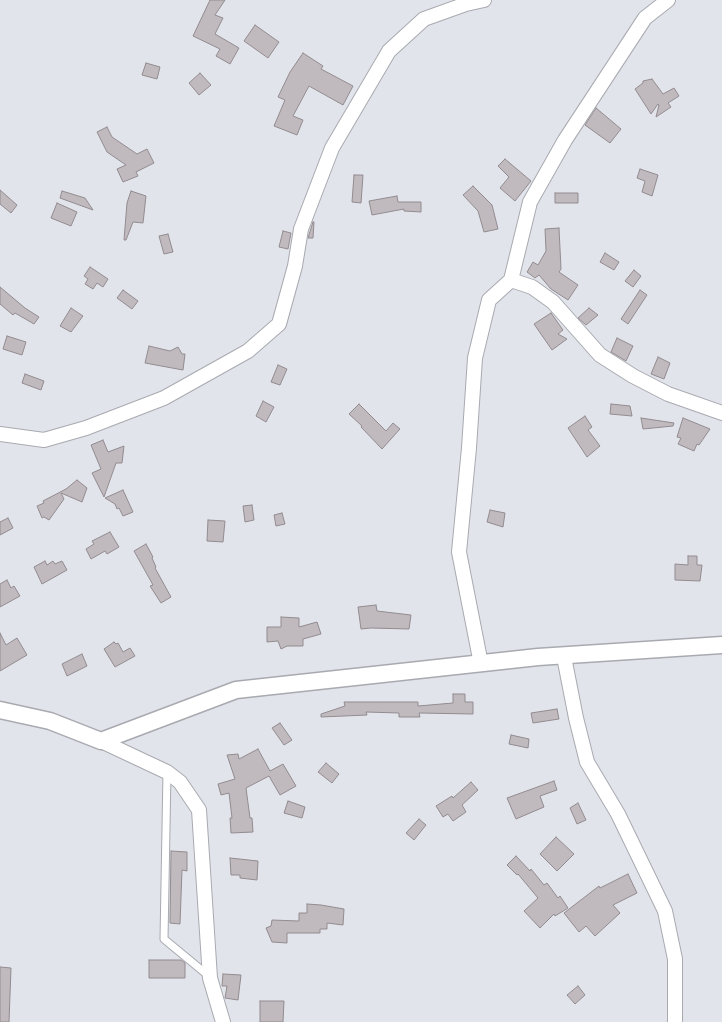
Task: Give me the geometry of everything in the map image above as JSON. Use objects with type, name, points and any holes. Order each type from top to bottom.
[{"type":"street","points":[[0,434],[44,440],[86,428],[164,398],[248,352],[279,324],[295,266],[301,229],[332,148],[389,52],[424,19],[466,4],[484,0]]},
{"type":"street","points":[[481,664],[459,552],[475,358],[489,300],[511,280],[530,202],[565,140],[645,18],[668,0]]},
{"type":"street","points":[[511,280],[532,287],[553,302],[600,355],[633,376],[668,394],[722,413]]},
{"type":"street","points":[[101,741],[236,690],[565,656],[722,645]]},
{"type":"street","points":[[565,656],[576,718],[587,762],[618,814],[665,911],[675,959],[675,1022]]},
{"type":"street","points":[[0,710],[50,721],[101,741],[166,772],[180,782],[199,810],[210,978],[223,1022]]},
{"type":"lane","points":[[166,772],[164,939],[210,978]]},
{"type":"building","points":[[210,0],[225,0],[215,15],[223,18],[215,34],[239,48],[230,64],[216,56],[220,49],[193,36]]},
{"type":"building","points":[[255,25],[279,42],[268,58],[244,41]]},
{"type":"building","points":[[303,53],[323,66],[321,69],[353,86],[343,105],[309,86],[293,116],[303,120],[297,135],[274,126],[285,100],[278,97],[290,72]]},
{"type":"building","points":[[146,63],[160,67],[157,79],[142,75]]},
{"type":"building","points":[[200,73],[211,85],[199,95],[189,83]]},
{"type":"building","points":[[652,79],[663,94],[674,88],[679,96],[668,103],[671,107],[656,117],[659,105],[651,114],[635,89],[643,81]]},
{"type":"building","points":[[596,108],[621,129],[610,143],[585,125]]},
{"type":"building","points":[[107,127],[112,137],[137,154],[147,149],[154,163],[136,172],[138,176],[123,182],[117,169],[126,165],[107,152],[97,132]]},
{"type":"building","points":[[505,159],[531,181],[515,201],[500,188],[509,177],[498,166]]},
{"type":"building","points":[[640,169],[658,175],[652,196],[642,192],[645,181],[637,178]]},
{"type":"building","points":[[354,175],[363,175],[361,203],[352,202]]},
{"type":"building","points":[[473,186],[492,205],[498,229],[484,232],[478,211],[463,195]]},
{"type":"building","points":[[0,190],[17,205],[11,213],[0,204]]},
{"type":"building","points":[[62,191],[85,198],[93,210],[60,198]]},
{"type":"building","points":[[131,191],[146,196],[143,223],[133,222],[126,240],[124,240],[127,203]]},
{"type":"building","points":[[555,193],[578,193],[578,203],[555,203]]},
{"type":"building","points":[[397,196],[398,202],[421,202],[421,212],[404,211],[404,209],[372,215],[369,201]]},
{"type":"building","points":[[57,203],[77,212],[71,226],[51,218]]},
{"type":"building","points":[[313,222],[313,238],[308,238]]},
{"type":"building","points":[[559,228],[561,269],[559,272],[578,285],[568,300],[551,289],[539,275],[535,278],[527,272],[533,262],[538,265],[546,251],[545,229]]},
{"type":"building","points":[[283,231],[291,233],[288,249],[279,247]]},
{"type":"building","points":[[168,234],[173,252],[164,254],[159,236]]},
{"type":"building","points":[[605,253],[619,262],[614,270],[600,262]]},
{"type":"building","points":[[90,267],[108,279],[103,287],[97,283],[93,289],[85,284],[88,279],[84,276]]},
{"type":"building","points":[[634,270],[641,276],[633,287],[625,281]]},
{"type":"building","points":[[0,287],[39,317],[34,324],[15,313],[13,315],[0,304]]},
{"type":"building","points":[[123,290],[138,301],[132,309],[117,298]]},
{"type":"building","points":[[640,290],[647,295],[628,324],[621,319]]},
{"type":"building","points":[[71,308],[83,316],[71,332],[60,326]]},
{"type":"building","points":[[589,308],[598,315],[586,325],[578,318]]},
{"type":"building","points":[[551,313],[563,330],[558,334],[567,339],[552,350],[534,324]]},
{"type":"building","points":[[7,336],[26,342],[22,355],[3,349]]},
{"type":"building","points":[[617,338],[633,346],[626,361],[611,352]]},
{"type":"building","points":[[149,346],[170,351],[178,347],[182,354],[185,354],[183,370],[145,363]]},
{"type":"building","points":[[658,357],[670,363],[664,379],[651,374]]},
{"type":"building","points":[[278,365],[287,369],[280,385],[271,382]]},
{"type":"building","points":[[25,374],[44,381],[41,390],[22,383]]},
{"type":"building","points":[[263,401],[274,407],[266,422],[256,416]]},
{"type":"building","points":[[359,404],[386,431],[393,423],[400,429],[382,449],[349,414]]},
{"type":"building","points":[[611,404],[630,406],[632,416],[610,414]]},
{"type":"building","points":[[585,416],[592,427],[588,430],[600,446],[587,457],[568,428]]},
{"type":"building","points":[[641,418],[674,423],[673,426],[643,429]]},
{"type":"building","points":[[683,418],[710,429],[699,445],[697,444],[694,451],[678,444],[681,438],[677,437]]},
{"type":"building","points":[[103,440],[108,452],[124,446],[122,463],[116,463],[104,497],[92,473],[101,469],[91,445]]},
{"type":"building","points":[[77,480],[87,488],[82,502],[61,493],[64,499],[49,520],[44,517],[42,518],[37,506],[66,489]]},
{"type":"building","points":[[123,490],[133,512],[123,516],[115,504],[105,498]]},
{"type":"building","points":[[252,505],[254,520],[245,522],[243,506]]},
{"type":"building","points":[[490,510],[505,513],[503,527],[487,522]]},
{"type":"building","points":[[282,513],[285,524],[276,526],[274,515]]},
{"type":"building","points":[[8,518],[13,528],[0,535],[0,522]]},
{"type":"building","points":[[208,520],[225,521],[223,542],[207,541]]},
{"type":"building","points":[[110,532],[119,547],[107,554],[105,551],[91,559],[86,549],[94,544],[92,541]]},
{"type":"building","points":[[146,544],[153,557],[155,568],[171,597],[161,603],[150,586],[153,585],[134,551]]},
{"type":"building","points":[[688,556],[697,556],[697,565],[702,565],[700,581],[675,580],[675,564],[688,565]]},
{"type":"building","points":[[45,561],[47,565],[53,561],[55,564],[62,561],[67,570],[42,584],[34,567]]},
{"type":"building","points":[[7,580],[11,588],[14,586],[20,596],[0,607],[0,584]]},
{"type":"building","points":[[376,605],[377,611],[411,615],[409,629],[361,629],[358,607]]},
{"type":"building","points":[[281,617],[299,618],[299,627],[317,622],[321,634],[303,639],[303,646],[287,646],[281,649],[278,641],[267,642],[267,627],[281,627]]},
{"type":"building","points":[[0,633],[6,645],[17,638],[27,655],[0,671]]},
{"type":"building","points":[[114,642],[118,643],[123,652],[130,648],[135,656],[115,667],[104,649]]},
{"type":"building","points":[[82,654],[87,666],[67,676],[62,664]]},
{"type":"building","points":[[453,694],[465,694],[465,702],[473,702],[473,714],[419,713],[420,717],[399,717],[399,713],[366,712],[367,715],[321,717],[321,714],[345,706],[344,702],[418,702],[418,706],[453,703]]},
{"type":"building","points":[[557,709],[559,719],[533,723],[531,713]]},
{"type":"building","points":[[280,723],[292,740],[284,745],[272,728]]},
{"type":"building","points":[[511,735],[529,739],[528,748],[509,744]]},
{"type":"building","points":[[258,749],[270,771],[283,764],[296,786],[280,795],[269,776],[246,788],[253,832],[231,833],[230,818],[232,818],[229,793],[221,795],[218,784],[235,779],[227,755],[238,754],[239,759]]},
{"type":"building","points":[[326,763],[339,774],[332,783],[318,772]]},
{"type":"building","points":[[554,781],[557,790],[540,796],[544,807],[516,819],[507,798]]},
{"type":"building","points":[[471,782],[478,790],[462,805],[466,812],[453,821],[448,814],[443,817],[436,806],[452,796],[453,798]]},
{"type":"building","points":[[288,801],[305,807],[302,818],[284,813]]},
{"type":"building","points":[[578,803],[586,820],[577,824],[570,808]]},
{"type":"building","points":[[419,819],[426,825],[414,840],[406,833]]},
{"type":"building","points":[[556,837],[574,854],[557,871],[540,854]]},
{"type":"building","points":[[171,851],[187,852],[187,871],[182,870],[180,924],[170,923]]},
{"type":"building","points":[[516,856],[530,871],[531,869],[544,885],[547,883],[558,898],[560,896],[568,908],[555,916],[554,914],[540,928],[524,911],[538,898],[518,874],[507,865]]},
{"type":"building","points":[[230,858],[258,861],[257,880],[240,878],[240,875],[231,875]]},
{"type":"building","points":[[628,874],[637,893],[613,905],[620,913],[595,936],[586,926],[579,932],[564,913],[599,886],[600,888]]},
{"type":"building","points":[[307,904],[344,909],[343,925],[327,923],[327,929],[320,929],[320,933],[287,933],[287,943],[272,942],[266,928],[271,926],[272,920],[299,921],[299,913],[307,913]]},
{"type":"building","points":[[149,960],[181,960],[185,963],[185,978],[149,978]]},
{"type":"building","points":[[0,967],[11,968],[9,1022],[0,1022]]},
{"type":"building","points":[[223,974],[241,975],[238,1000],[225,998],[227,986],[222,986]]},
{"type":"building","points":[[578,986],[585,995],[575,1004],[567,995]]},
{"type":"building","points":[[260,1001],[284,1001],[283,1022],[260,1022]]}]
